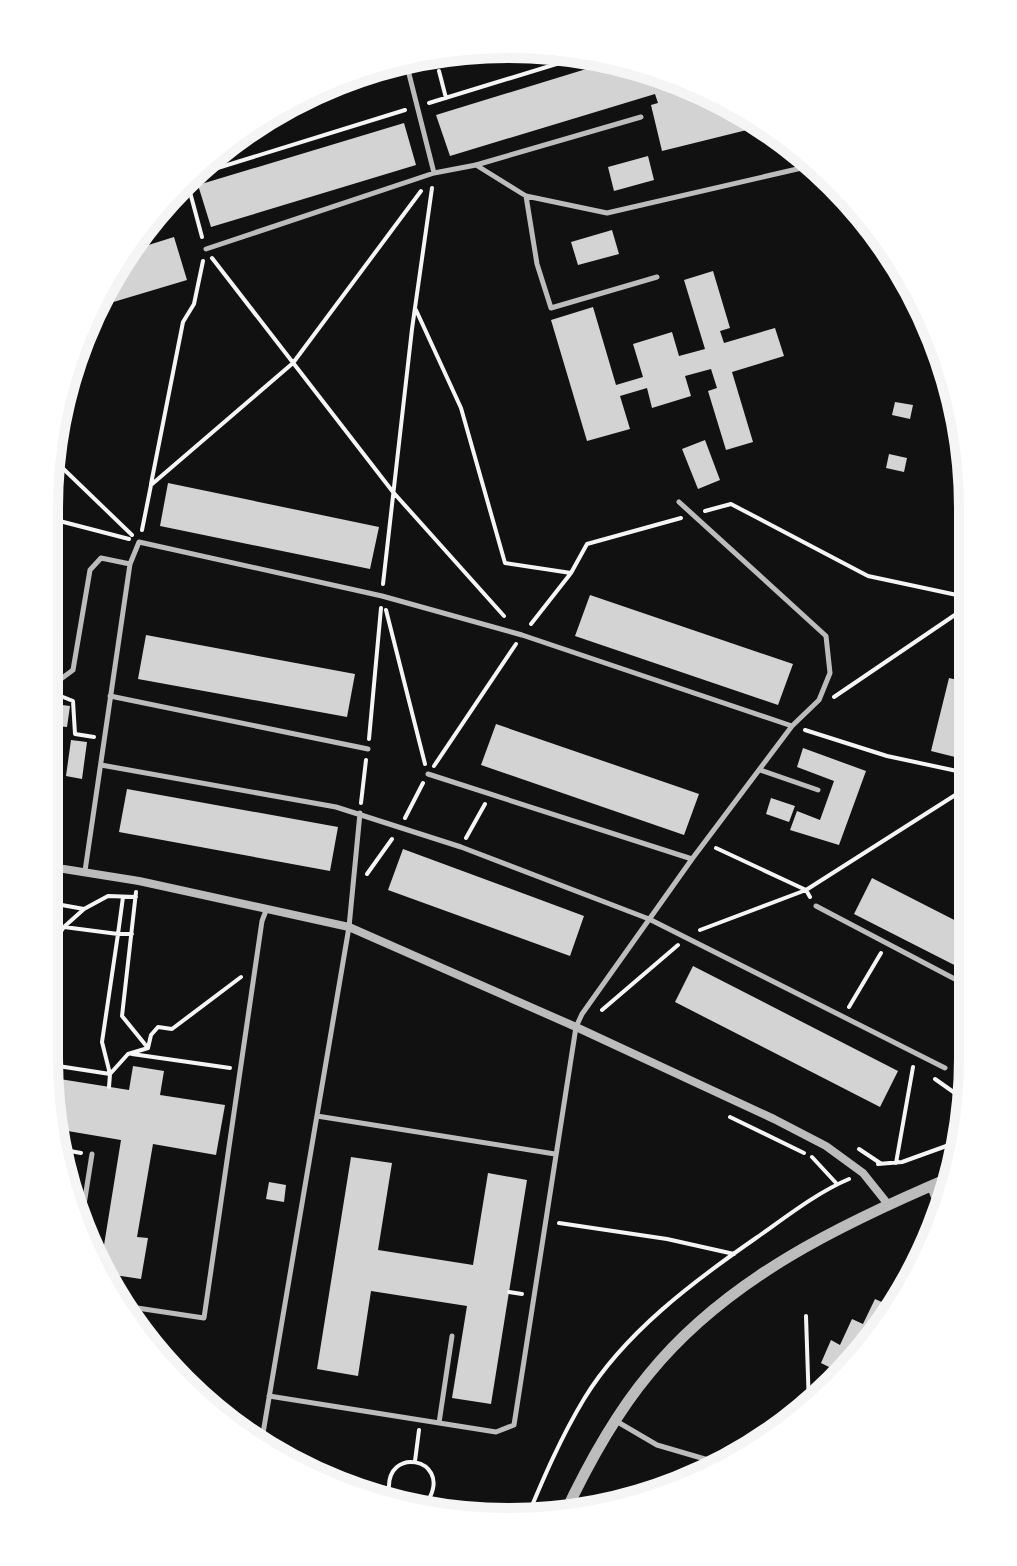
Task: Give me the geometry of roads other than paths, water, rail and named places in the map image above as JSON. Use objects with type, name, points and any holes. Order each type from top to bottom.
[{"type":"street","points":[[58,868],[349,927],[774,1119],[826,1146],[863,1173],[887,1203]]},
{"type":"street","points":[[570,1503],[616,1421],[649,1374],[691,1329],[755,1279],[834,1230],[887,1203],[942,1181]]},
{"type":"lane","points":[[407,70],[434,173]]},
{"type":"lane","points":[[206,249],[434,173],[476,165],[641,117]]},
{"type":"lane","points":[[476,165],[526,196],[607,213],[803,168]]},
{"type":"lane","points":[[526,196],[537,264],[551,308],[657,277]]},
{"type":"lane","points":[[269,1396],[496,1432],[514,1425],[576,1027],[582,1014],[692,859],[792,726],[819,700],[830,673],[826,636],[720,536],[679,502]]},
{"type":"lane","points":[[85,871],[130,564],[139,542],[382,596],[522,635],[792,726]]},
{"type":"lane","points":[[58,682],[73,670],[90,570],[101,558],[130,564]]},
{"type":"lane","points":[[110,696],[368,749]]},
{"type":"lane","points":[[100,765],[360,813],[461,847],[649,919],[945,1068]]},
{"type":"lane","points":[[760,770],[818,790]]},
{"type":"lane","points":[[428,774],[692,859]]},
{"type":"lane","points":[[263,1435],[349,927],[360,813]]},
{"type":"lane","points":[[816,906],[959,981]]},
{"type":"lane","points":[[134,1307],[204,1318],[262,921],[267,908]]},
{"type":"lane","points":[[317,1116],[555,1154]]},
{"type":"lane","points":[[84,1207],[92,1154]]},
{"type":"lane","points":[[929,1186],[935,1201]]},
{"type":"lane","points":[[439,1423],[452,1336]]},
{"type":"lane","points":[[616,1421],[657,1445],[711,1461]]}]
